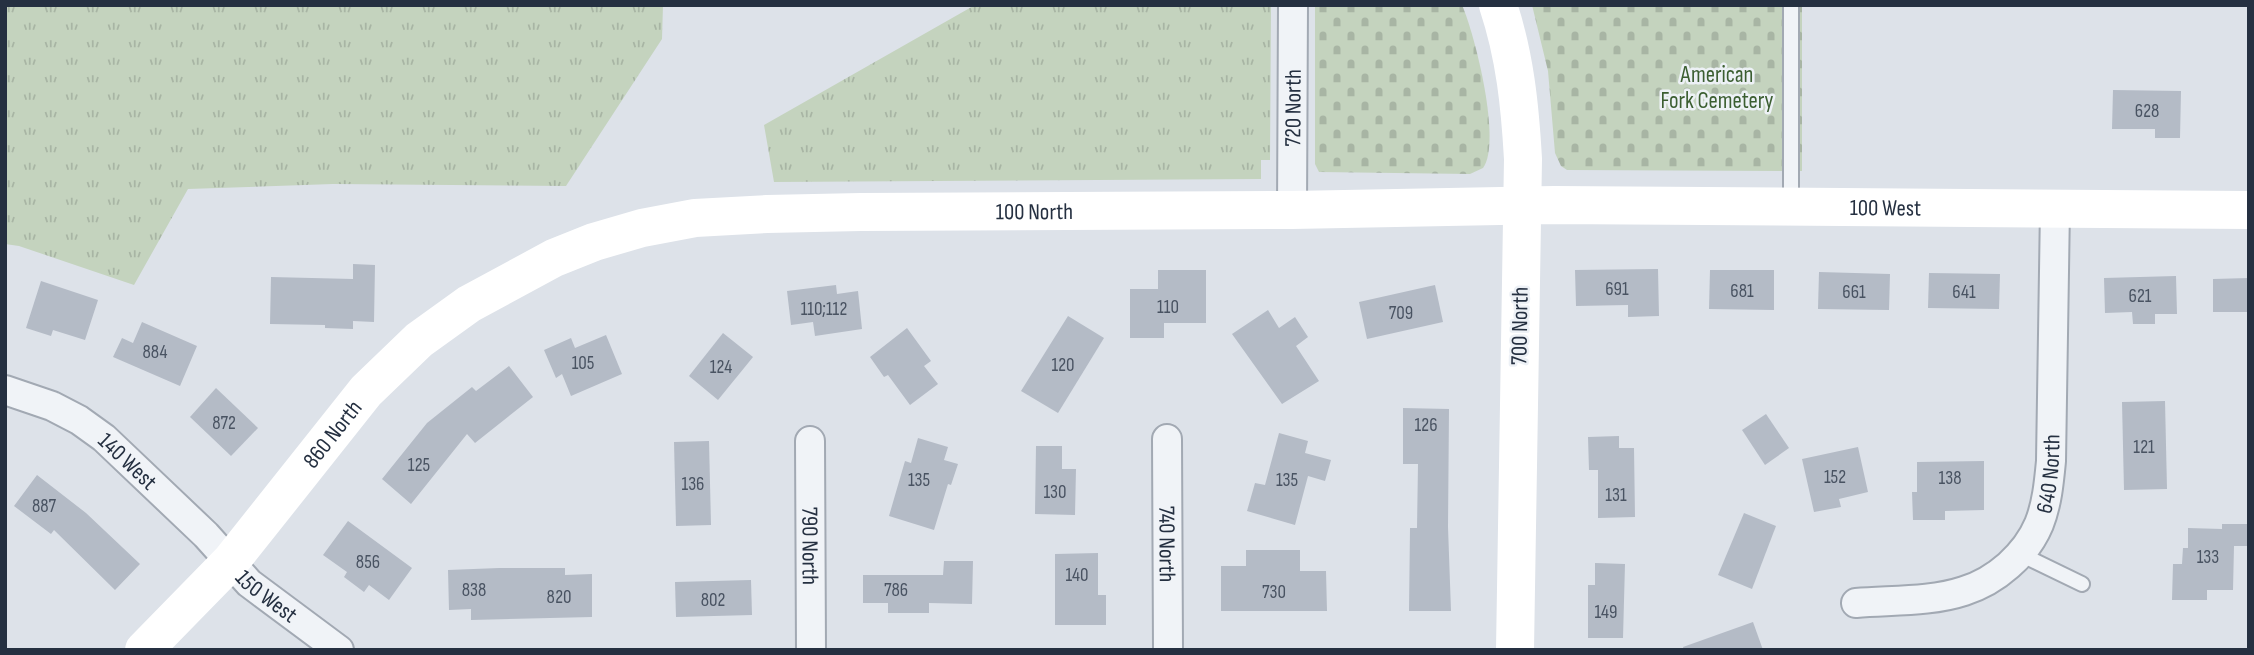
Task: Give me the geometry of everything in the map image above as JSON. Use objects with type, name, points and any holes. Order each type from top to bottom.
[{"type":"street","name":"720 North","points":[[1293,5],[1293,210]]},
{"type":"street","name":"700 North","points":[[1498,5],[1517,81],[1522,159],[1515,650]]},
{"type":"street","name":"100 North","points":[[554,258],[594,242],[642,228],[695,218],[767,214],[1522,206]]},
{"type":"street","name":"100 West","points":[[1522,206],[2249,210]]},
{"type":"street","name":"640 North","points":[[1856,603],[1963,592],[1991,580],[2020,554],[2038,526],[2048,494],[2051,461],[2055,208]]},
{"type":"street","name":"860 North","points":[[144,650],[230,561],[366,391],[419,340],[469,304],[554,258]]},
{"type":"street","name":"140 West","points":[[5,390],[52,406],[79,420],[104,438],[230,561]]},
{"type":"street","name":"740 North","points":[[1167,439],[1168,650]]},
{"type":"street","name":"790 North","points":[[810,441],[811,650]]},
{"type":"street","name":"150 West","points":[[230,561],[249,583],[339,650]]},
{"type":"lane","points":[[1791,5],[1791,206]]},
{"type":"lane","points":[[2020,554],[2082,584]]},
{"type":"green space","points":[[5,5],[663,5],[662,39],[566,186],[333,184],[188,189],[134,285],[19,246],[5,244]]},
{"type":"green space","points":[[975,5],[1271,5],[1270,160],[1261,160],[1261,179],[774,182],[764,125]]},
{"type":"green space","points":[[1315,5],[1462,5],[1479,63],[1488,113],[1490,136],[1488,155],[1483,168],[1470,174],[1319,172],[1315,164]]},
{"type":"green space","name":"American Fork Cemetery","points":[[1532,5],[1802,5],[1802,171],[1567,170],[1561,166],[1555,153],[1548,71]]},
{"type":"building","points":[[2113,90],[2181,91],[2180,138],[2155,138],[2155,129],[2112,129]]},
{"type":"building","points":[[353,264],[375,265],[374,322],[353,321],[353,329],[325,328],[325,325],[270,324],[271,277],[353,279]]},
{"type":"building","points":[[1658,269],[1659,316],[1628,317],[1628,305],[1576,306],[1575,270]]},
{"type":"building","points":[[1158,270],[1206,270],[1206,323],[1164,323],[1164,338],[1130,338],[1130,289],[1158,289]]},
{"type":"building","points":[[1710,270],[1774,270],[1774,310],[1709,309]]},
{"type":"building","points":[[1819,272],[1890,274],[1889,310],[1818,309]]},
{"type":"building","points":[[1929,273],[2000,274],[1999,309],[1928,308]]},
{"type":"building","points":[[2176,276],[2177,314],[2155,314],[2155,324],[2133,324],[2132,312],[2105,313],[2104,278]]},
{"type":"building","points":[[2249,278],[2249,312],[2213,312],[2213,279]]},
{"type":"building","points":[[41,281],[98,300],[85,340],[53,330],[51,336],[26,328]]},
{"type":"building","points":[[836,285],[837,294],[858,291],[862,329],[815,336],[813,322],[791,325],[787,291]]},
{"type":"building","points":[[1435,285],[1443,322],[1367,339],[1359,302]]},
{"type":"building","points":[[1268,310],[1279,328],[1295,317],[1308,337],[1296,346],[1319,381],[1282,404],[1232,334]]},
{"type":"building","points":[[1068,316],[1104,338],[1058,413],[1021,391]]},
{"type":"building","points":[[142,322],[197,346],[180,386],[113,357],[122,338],[133,343]]},
{"type":"building","points":[[907,328],[931,361],[924,366],[938,384],[910,405],[888,375],[884,377],[870,357]]},
{"type":"building","points":[[723,333],[753,357],[718,400],[689,376]]},
{"type":"building","points":[[606,335],[622,374],[571,396],[562,374],[556,378],[544,350],[571,338],[575,348]]},
{"type":"building","points":[[509,366],[533,397],[475,443],[467,434],[411,504],[382,479],[427,423],[472,387],[476,391]]},
{"type":"building","points":[[216,388],[258,428],[231,456],[190,417]]},
{"type":"building","points":[[2165,401],[2167,489],[2124,490],[2122,402]]},
{"type":"building","points":[[1403,408],[1449,409],[1448,527],[1451,611],[1409,611],[1410,528],[1417,528],[1418,464],[1403,464]]},
{"type":"building","points":[[1766,414],[1789,448],[1765,465],[1742,430]]},
{"type":"building","points":[[1279,433],[1308,441],[1305,453],[1331,460],[1325,481],[1308,476],[1295,525],[1247,511],[1255,483],[1265,485]]},
{"type":"building","points":[[1619,436],[1619,448],[1634,448],[1635,517],[1598,518],[1598,470],[1589,470],[1588,437]]},
{"type":"building","points":[[918,438],[948,447],[944,460],[958,464],[951,485],[948,484],[934,530],[889,516],[905,461],[911,463]]},
{"type":"building","points":[[709,441],[711,525],[676,526],[674,442]]},
{"type":"building","points":[[1036,446],[1062,446],[1062,469],[1076,469],[1075,515],[1035,514]]},
{"type":"building","points":[[1858,447],[1868,492],[1839,499],[1841,507],[1814,512],[1802,459]]},
{"type":"building","points":[[1984,461],[1984,510],[1945,511],[1945,520],[1913,520],[1912,492],[1917,492],[1917,462]]},
{"type":"building","points":[[37,475],[86,513],[140,564],[115,590],[54,530],[51,534],[14,506]]},
{"type":"building","points":[[1744,513],[1776,526],[1752,589],[1718,575]]},
{"type":"building","points":[[348,521],[412,568],[389,600],[369,585],[364,592],[344,577],[347,572],[323,555]]},
{"type":"building","points":[[2222,524],[2247,524],[2247,546],[2234,546],[2233,590],[2207,590],[2207,600],[2172,600],[2173,564],[2182,564],[2183,548],[2188,548],[2188,528],[2222,529]]},
{"type":"building","points":[[1246,550],[1300,550],[1300,571],[1326,571],[1327,611],[1221,611],[1221,566],[1246,566]]},
{"type":"building","points":[[1098,553],[1098,595],[1106,595],[1106,625],[1055,625],[1055,554]]},
{"type":"building","points":[[944,561],[973,561],[972,604],[929,603],[929,613],[888,613],[888,603],[863,603],[863,575],[943,575]]},
{"type":"building","points":[[1595,563],[1625,564],[1623,638],[1588,638],[1588,585],[1595,585]]},
{"type":"building","points":[[565,568],[565,575],[592,574],[592,617],[471,620],[471,609],[449,610],[448,570]]},
{"type":"building","points":[[751,580],[752,615],[676,617],[675,582]]},
{"type":"building","points":[[1753,622],[1763,650],[1684,650],[1683,647]]}]
